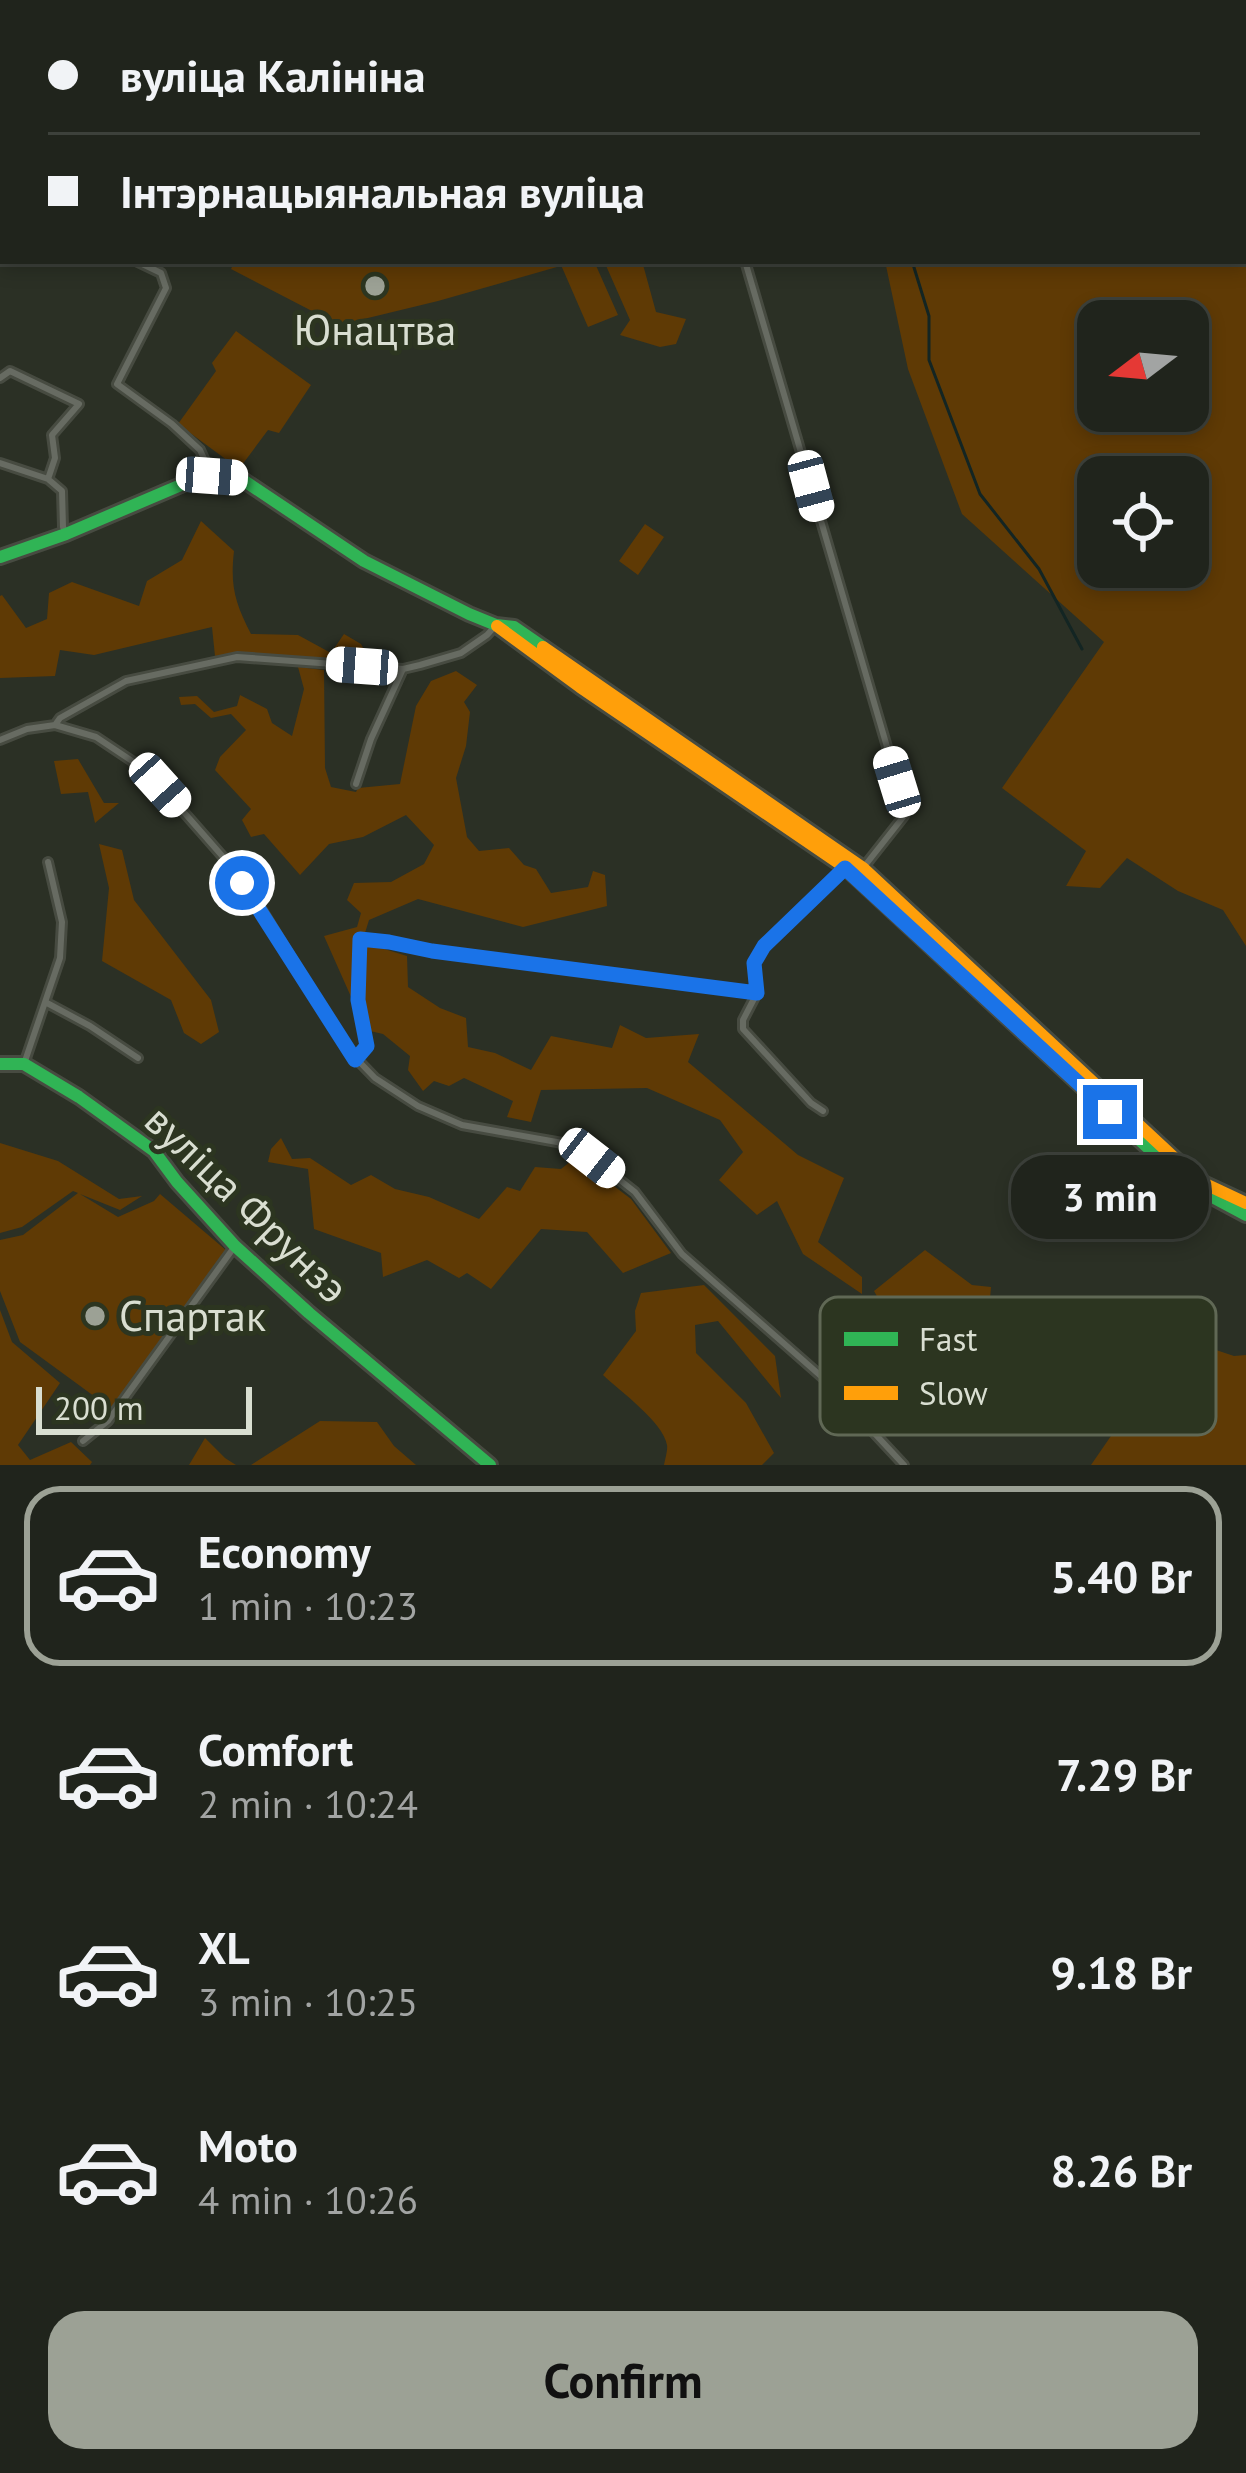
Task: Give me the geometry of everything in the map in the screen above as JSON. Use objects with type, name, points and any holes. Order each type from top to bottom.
[{"type":"main road","points":[[0,557],[195,479],[240,478],[364,561],[496,625],[580,687],[715,770],[854,872],[1075,1074],[1158,1157],[1203,1192],[1246,1203]]},
{"type":"main road","points":[[0,1064],[24,1064]]},
{"type":"main road","name":"вуліца Фрунзэ","points":[[24,1064],[79,1096],[154,1151],[235,1246],[490,1465]]},
{"type":"main road","points":[[1228,1201],[1246,1215]]},
{"type":"street","points":[[142,264],[161,273],[166,288],[117,384],[200,450],[212,476]]},
{"type":"street","points":[[747,264],[904,816],[854,872],[764,946],[754,963],[757,993],[743,1029],[823,1111]]},
{"type":"street","points":[[0,378],[10,371],[80,404],[52,434],[55,458],[48,479]]},
{"type":"street","points":[[0,463],[48,479],[62,490],[66,534]]},
{"type":"street","points":[[55,725],[125,681],[237,657],[403,668],[461,653],[496,625]]},
{"type":"street","points":[[356,784],[403,668]]},
{"type":"street","points":[[0,740],[55,725],[108,742],[160,785],[224,858],[355,1060],[375,1078],[418,1106],[462,1125],[568,1144],[592,1158],[635,1192],[682,1254],[820,1375]]},
{"type":"street","points":[[24,1064],[60,958],[62,922],[48,862]]},
{"type":"street","points":[[355,1060],[367,1046],[358,1000],[360,939],[757,993]]},
{"type":"street","points":[[47,1003],[138,1058]]},
{"type":"street","points":[[83,1442],[108,1421],[235,1246]]},
{"type":"street","points":[[876,1435],[904,1465]]},
{"type":"shaded area","name":"Юнацтва","points":[[234,264],[557,267],[339,325],[231,269]]},
{"type":"shaded area","points":[[595,264],[618,315],[588,327],[561,265]]},
{"type":"shaded area","points":[[605,264],[643,264],[656,312],[686,319],[676,344],[660,347],[620,335],[630,320]]},
{"type":"shaded area","points":[[886,264],[1246,264],[1246,946],[1223,910],[1178,891],[1127,858],[1100,888],[1066,886],[1086,851],[1002,788],[1104,642],[962,514],[908,369]]},
{"type":"shaded area","points":[[236,331],[311,385],[279,433],[268,430],[239,469],[178,424],[216,371],[212,363]]},
{"type":"shaded area","points":[[201,521],[234,551],[235,594],[251,634],[298,635],[331,653],[344,634],[361,644],[371,662],[239,653],[215,656],[212,627],[94,655],[60,650],[55,676],[0,678],[0,596],[26,628],[47,619],[49,593],[72,582],[139,606],[147,581],[182,560]]},
{"type":"shaded area","points":[[645,524],[664,537],[638,575],[619,561]]},
{"type":"shaded area","points":[[298,667],[324,670],[325,768],[331,787],[356,792],[400,784],[416,706],[431,681],[456,671],[477,685],[464,702],[470,712],[456,778],[467,837],[479,851],[509,848],[524,865],[536,869],[551,893],[588,887],[593,871],[605,875],[607,906],[523,927],[418,899],[369,920],[365,933],[356,939],[356,1008],[324,936],[357,927],[361,913],[347,900],[354,883],[391,882],[424,864],[434,845],[406,815],[363,837],[329,844],[300,875],[264,834],[251,837],[242,820],[251,809],[215,770],[220,757],[246,730],[231,714],[211,718],[195,704],[181,705],[179,697],[197,696],[214,712],[237,706],[240,695],[267,709],[272,723],[292,736],[304,689]]},
{"type":"shaded area","points":[[78,759],[104,803],[119,803],[95,823],[88,792],[61,794],[54,761]]},
{"type":"shaded area","points":[[99,844],[122,850],[134,900],[211,1000],[219,1032],[201,1044],[184,1033],[171,1000],[102,961],[109,888]]},
{"type":"shaded area","points":[[365,943],[407,956],[408,987],[466,1018],[468,1047],[495,1053],[531,1070],[551,1036],[612,1048],[620,1025],[646,1038],[699,1034],[688,1062],[798,1155],[844,1178],[818,1242],[862,1277],[862,1294],[803,1254],[777,1201],[757,1215],[719,1180],[743,1152],[720,1120],[647,1088],[541,1090],[531,1122],[507,1117],[513,1101],[464,1078],[449,1086],[434,1081],[423,1091],[408,1070],[410,1056],[383,1034],[370,1031],[363,1002]]},
{"type":"shaded area","points":[[281,1138],[292,1159],[310,1158],[351,1185],[371,1175],[395,1189],[429,1197],[479,1219],[507,1187],[520,1191],[535,1167],[561,1169],[576,1157],[631,1199],[671,1253],[623,1273],[587,1232],[541,1229],[491,1289],[467,1273],[459,1278],[427,1260],[383,1277],[381,1253],[314,1229],[308,1169],[268,1162]]},
{"type":"shaded area","name":"Спартак","points":[[0,1143],[58,1161],[119,1199],[142,1196],[120,1210],[80,1194],[118,1217],[160,1194],[227,1251],[113,1410],[20,1342],[0,1291],[0,1240],[23,1235],[78,1193],[73,1191],[22,1227],[0,1233]]},
{"type":"shaded area","points":[[925,1250],[972,1285],[991,1287],[990,1297],[877,1297],[874,1291]]},
{"type":"shaded area","points":[[704,1285],[775,1356],[781,1398],[718,1321],[695,1325],[696,1353],[746,1403],[774,1453],[762,1465],[664,1465],[667,1445],[658,1427],[603,1375],[636,1331],[635,1311],[641,1293]]},
{"type":"shaded area","points":[[0,1310],[12,1342],[60,1383],[18,1445],[30,1460],[71,1442],[90,1465],[0,1465]]},
{"type":"shaded area","points":[[1216,1350],[1246,1355],[1246,1465],[1091,1465],[1112,1435],[1216,1435]]},
{"type":"shaded area","points":[[320,1421],[377,1422],[416,1465],[251,1465]]},
{"type":"shaded area","points":[[205,1438],[225,1458],[236,1465],[189,1465]]},
{"type":"waterway","points":[[913,264],[929,316],[929,360],[980,494],[1039,569],[1082,649]]},
{"type":"traffic: fast","points":[[0,557],[195,479],[240,478],[364,561],[469,614],[514,627],[543,647]]},
{"type":"traffic: fast","points":[[1026,1035],[1158,1157],[1203,1192],[1246,1215]]},
{"type":"traffic: fast","points":[[0,1064],[24,1064],[154,1151],[235,1246],[490,1465]]},
{"type":"traffic: slow","points":[[497,626],[846,868],[1026,1035]]},
{"type":"traffic: slow","points":[[543,647],[863,868],[1184,1167],[1203,1183],[1246,1203]]},
{"type":"place","name":"Юнацтва","points":[[375,286]]},
{"type":"place","name":"Спартак","points":[[95,1316]]},
{"type":"route","points":[[242,883],[355,1060],[367,1046],[358,1000],[360,939],[757,993],[754,963],[764,946],[845,868],[1110,1112]]}]
